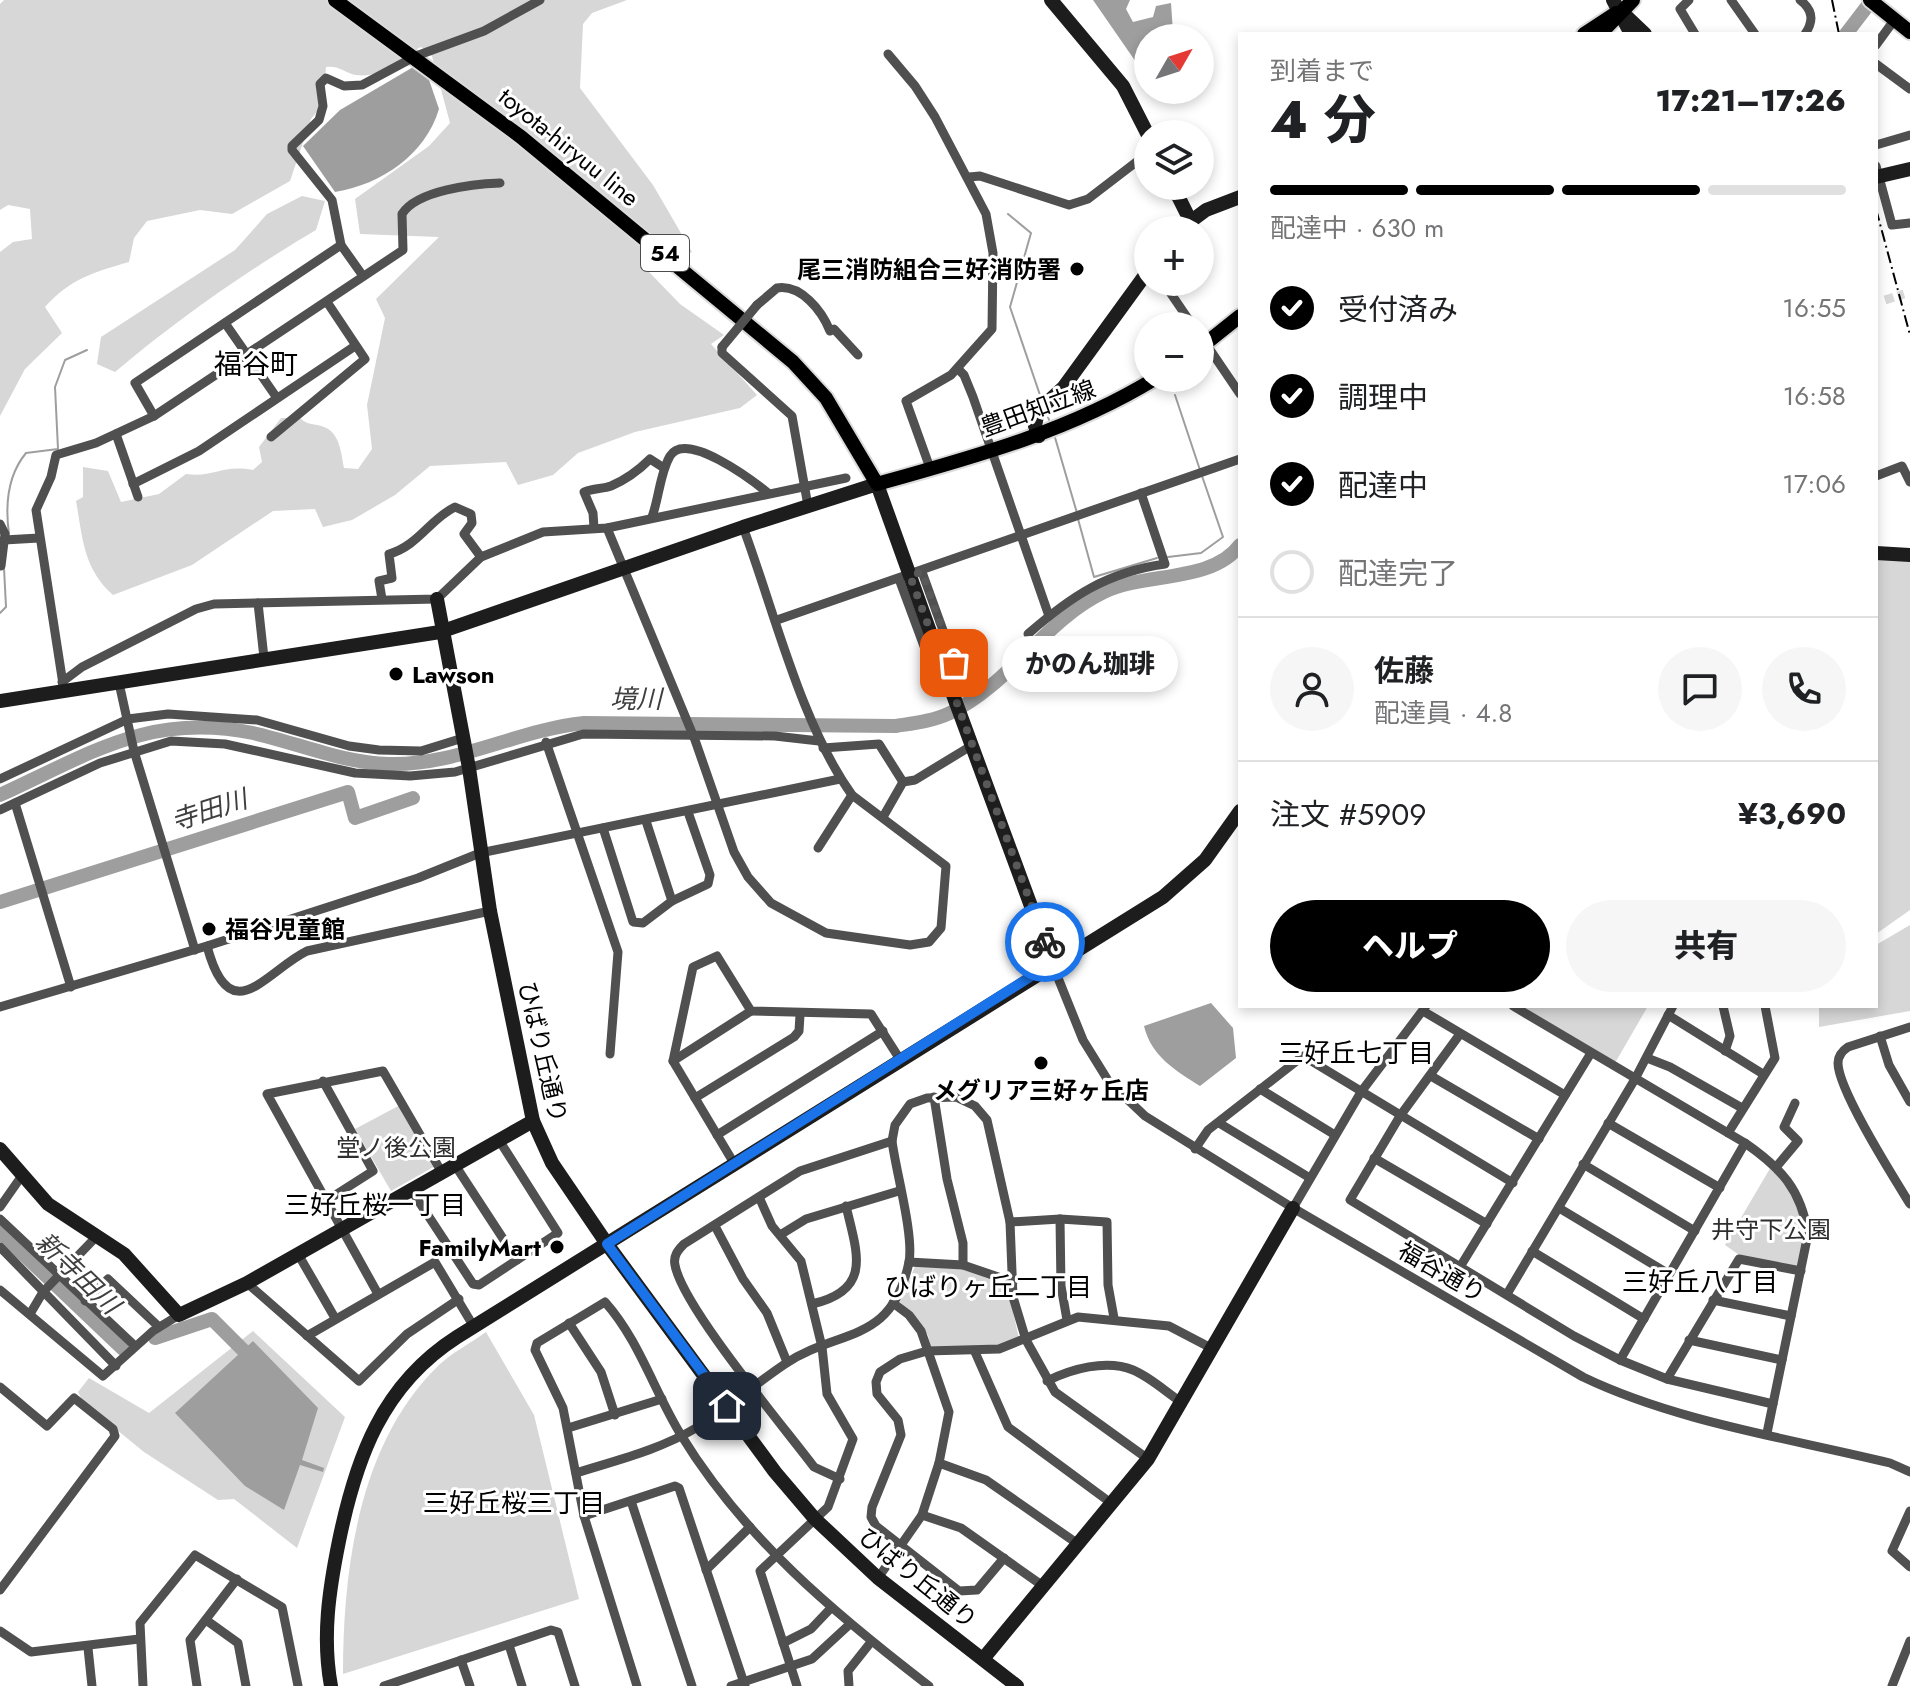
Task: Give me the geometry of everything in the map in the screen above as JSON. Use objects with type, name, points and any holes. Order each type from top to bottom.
[{"type":"main road","name":"toyota-hiryuu line","points":[[335,0],[416,56],[606,204],[793,362],[826,398],[877,484]]},
{"type":"main road","points":[[1586,32],[1617,6],[1633,0]]},
{"type":"main road","points":[[1870,0],[1910,32]]},
{"type":"main road","points":[[1601,32],[1617,6]]},
{"type":"main road","points":[[1214,334],[1238,317]]},
{"type":"main road","name":"豊田知立線","points":[[930,468],[1039,436],[1111,405],[1134,391]]},
{"type":"main road","points":[[877,484],[930,468]]},
{"type":"street","points":[[363,276],[341,245],[332,200],[292,146],[319,120],[323,106],[319,87],[326,78],[344,86],[362,85],[416,56],[484,31],[540,0]]},
{"type":"street","points":[[1051,0],[1123,86],[1140,120]]},
{"type":"street","points":[[1689,0],[1680,9],[1694,32]]},
{"type":"street","points":[[1731,0],[1754,32]]},
{"type":"street","points":[[1800,0],[1810,10],[1811,25],[1806,32]]},
{"type":"street","points":[[1617,6],[1630,32]]},
{"type":"street","points":[[1617,6],[1643,32]]},
{"type":"street","points":[[1878,41],[1890,16]]},
{"type":"street","points":[[888,54],[915,86],[969,177],[988,223],[993,253],[994,325],[958,369],[906,401],[930,468]]},
{"type":"street","points":[[1878,65],[1910,89]]},
{"type":"street","points":[[1878,144],[1910,135]]},
{"type":"street","points":[[969,177],[980,176],[1069,205],[1088,199],[1134,164]]},
{"type":"street","points":[[1878,173],[1910,169]]},
{"type":"street","points":[[1878,176],[1892,225],[1910,223]]},
{"type":"street","points":[[64,686],[36,510],[51,477],[56,455],[116,434],[154,416],[403,250],[405,208],[464,184],[500,183]]},
{"type":"street","points":[[1198,216],[1214,206],[1238,198]]},
{"type":"street","points":[[154,416],[135,383],[341,245]]},
{"type":"street","points":[[808,506],[798,460],[799,436],[792,416],[722,353],[722,347],[757,305],[777,288],[801,293],[826,320],[830,331],[834,329],[858,355]]},
{"type":"street","points":[[1039,436],[1035,426],[1038,411],[1063,388],[1134,290]]},
{"type":"street","points":[[271,437],[365,359],[327,302]]},
{"type":"street","points":[[225,323],[277,398]]},
{"type":"street","points":[[133,484],[199,451],[355,346]]},
{"type":"street","points":[[1214,358],[1238,391]]},
{"type":"street","points":[[958,369],[969,386],[1049,616]]},
{"type":"street","points":[[116,434],[138,497]]},
{"type":"street","points":[[652,517],[664,468],[671,453],[694,447],[768,493]]},
{"type":"street","points":[[594,528],[593,513],[584,492],[613,485],[624,475],[636,473],[650,459],[664,468]]},
{"type":"street","points":[[777,620],[911,576],[1238,460]]},
{"type":"street","points":[[1878,475],[1902,466],[1910,482]]},
{"type":"street","points":[[64,686],[82,667],[196,609],[214,604],[437,599],[481,557],[543,532],[607,528],[846,478]]},
{"type":"street","points":[[0,701],[64,686],[119,683],[440,632],[877,484],[1052,963]]},
{"type":"street","points":[[1028,634],[1081,591],[1103,579],[1165,564],[1141,493]]},
{"type":"street","points":[[382,599],[379,581],[392,578],[389,554],[424,535],[442,513],[455,507],[471,514],[472,523],[464,534],[481,557]]},
{"type":"street","points":[[0,524],[4,540],[1,566]]},
{"type":"street","points":[[607,528],[621,569],[692,734],[713,808],[748,877],[771,903],[838,936],[910,945],[929,942],[941,928],[946,866],[852,795],[840,779],[808,713],[743,527]]},
{"type":"street","points":[[4,540],[39,538]]},
{"type":"street","points":[[1878,553],[1897,557],[1910,555]]},
{"type":"street","points":[[911,576],[962,683],[941,692],[911,576]]},
{"type":"street","name":"ひばり丘通り","points":[[437,599],[440,632],[469,768],[490,911],[533,1121],[552,1163],[607,1244],[815,1519],[878,1578],[1017,1686]]},
{"type":"street","points":[[258,603],[264,658]]},
{"type":"street","points":[[119,683],[134,751],[166,864],[195,950]]},
{"type":"street","points":[[0,779],[128,719],[180,713],[248,719],[358,748],[406,752],[463,738]]},
{"type":"street","points":[[0,810],[100,763],[134,751],[182,741],[250,748],[372,775],[410,776],[469,768],[546,742],[583,734],[775,736],[820,742],[879,744],[903,782]]},
{"type":"street","points":[[546,742],[618,952],[610,1054]]},
{"type":"street","points":[[903,782],[915,780],[966,749]]},
{"type":"street","points":[[0,1007],[195,950],[418,878],[480,853],[713,808],[840,779]]},
{"type":"street","points":[[883,817],[903,782]]},
{"type":"street","points":[[818,848],[852,795]]},
{"type":"street","points":[[15,803],[71,987]]},
{"type":"street","points":[[603,828],[633,922],[643,923],[672,901],[708,884],[710,875],[688,812]]},
{"type":"street","points":[[331,1686],[327,1649],[329,1593],[352,1482],[363,1447],[384,1409],[406,1379],[438,1350],[474,1327],[901,1061],[1052,963],[1175,889],[1219,844],[1238,814]]},
{"type":"street","points":[[646,821],[672,901]]},
{"type":"street","points":[[207,946],[213,969],[222,983],[235,990],[272,979],[294,957],[307,951],[490,911]]},
{"type":"street","points":[[735,1165],[673,1061],[693,967],[717,956],[751,1011]]},
{"type":"street","name":"福谷通り","points":[[1052,963],[1083,1040],[1109,1082],[1145,1116],[1293,1208],[1583,1377],[1625,1398],[1665,1411],[1767,1433],[1910,1472]]},
{"type":"street","points":[[983,1659],[1148,1459],[1361,1092],[1425,1008],[1460,1034],[1565,1095]]},
{"type":"street","points":[[1516,1008],[1745,1143],[1777,1166],[1798,1194],[1806,1224],[1801,1271],[1767,1433]]},
{"type":"street","points":[[1723,1008],[1730,1036],[1725,1051]]},
{"type":"street","points":[[1728,1133],[1776,1056],[1765,1008]]},
{"type":"street","points":[[673,1061],[751,1011],[800,1015],[871,1014],[901,1061]]},
{"type":"street","points":[[1507,1294],[1635,1079],[1670,1011],[1763,1074]]},
{"type":"street","points":[[695,1098],[794,1037],[799,1031],[800,1015]]},
{"type":"street","points":[[1910,1027],[1848,1047],[1842,1052],[1838,1065],[1870,1137],[1910,1204]]},
{"type":"street","points":[[717,1135],[883,1031]]},
{"type":"street","points":[[1460,1034],[1400,1116],[1350,1200],[1620,1360],[1667,1379],[1773,1404]]},
{"type":"street","points":[[1880,1036],[1889,1065],[1910,1102]]},
{"type":"street","points":[[1460,1267],[1591,1053]]},
{"type":"street","points":[[1195,1149],[1208,1130],[1303,1056],[1513,1183]]},
{"type":"street","points":[[1647,1058],[1742,1108]]},
{"type":"street","points":[[378,1294],[266,1097],[270,1091],[383,1071],[448,1168],[517,1260]]},
{"type":"street","points":[[1431,1076],[1539,1139]]},
{"type":"street","points":[[323,1081],[373,1171],[326,1201]]},
{"type":"street","points":[[1260,1089],[1335,1135]]},
{"type":"street","points":[[934,1097],[947,1179],[963,1243],[963,1265]]},
{"type":"street","points":[[576,1473],[655,1448],[681,1435],[787,1362],[863,1332],[893,1303],[909,1262],[909,1238],[892,1141],[895,1125],[905,1109],[919,1100],[934,1097],[966,1100],[987,1120],[1010,1222],[1015,1307],[1026,1340],[1047,1381],[1064,1401],[1148,1459]]},
{"type":"street","points":[[1795,1103],[1784,1127],[1796,1139]]},
{"type":"street","points":[[0,1290],[100,1375],[107,1375],[135,1346],[179,1315],[247,1283],[533,1121]]},
{"type":"street","points":[[1219,1123],[1310,1178]]},
{"type":"street","points":[[1608,1123],[1720,1188]]},
{"type":"street","points":[[1777,1166],[1796,1139],[1809,1134]]},
{"type":"street","points":[[410,1188],[473,1284],[479,1285],[558,1233],[499,1140]]},
{"type":"street","points":[[840,1479],[814,1467],[693,1304],[675,1267],[680,1248],[800,1171],[892,1141]]},
{"type":"street","points":[[1620,1360],[1745,1143]]},
{"type":"street","points":[[0,1149],[21,1177],[56,1211],[136,1265],[179,1315]]},
{"type":"street","points":[[1374,1158],[1487,1224]]},
{"type":"street","points":[[1583,1164],[1695,1231]]},
{"type":"street","points":[[0,1207],[21,1177]]},
{"type":"street","points":[[780,1235],[799,1222],[899,1191]]},
{"type":"street","points":[[759,1197],[772,1226],[801,1261],[822,1347],[827,1394],[853,1439],[828,1507],[775,1556],[760,1575],[797,1686]]},
{"type":"street","points":[[812,1304],[835,1298],[856,1274],[858,1256],[846,1206]]},
{"type":"street","points":[[1559,1208],[1669,1274]]},
{"type":"street","points":[[0,1219],[135,1346]]},
{"type":"street","points":[[1010,1222],[1060,1219],[1107,1222],[1108,1285],[1114,1318]]},
{"type":"street","points":[[1060,1219],[1062,1296],[1067,1320]]},
{"type":"street","points":[[715,1226],[743,1279],[767,1313],[787,1362]]},
{"type":"street","points":[[30,1314],[43,1292],[97,1236]]},
{"type":"street","points":[[0,1247],[116,1366]]},
{"type":"street","points":[[1532,1251],[1644,1319]]},
{"type":"street","points":[[298,1254],[335,1318]]},
{"type":"street","points":[[1667,1379],[1739,1259],[1801,1271]]},
{"type":"street","points":[[307,1336],[435,1262],[474,1327]]},
{"type":"street","points":[[909,1262],[963,1265],[1013,1282]]},
{"type":"street","points":[[85,1301],[108,1279],[159,1327]]},
{"type":"street","points":[[247,1283],[360,1381],[407,1334],[459,1299]]},
{"type":"street","points":[[1713,1300],[1791,1316]]},
{"type":"street","points":[[637,1686],[584,1516],[568,1428],[555,1387],[535,1350],[537,1343],[605,1302],[622,1323],[681,1435],[750,1527],[830,1609],[929,1686]]},
{"type":"street","points":[[878,1578],[922,1515],[939,1463],[949,1412],[915,1322],[893,1303]]},
{"type":"street","points":[[1004,1558],[980,1589],[966,1592],[954,1588],[876,1526],[871,1517],[873,1502],[901,1435],[898,1420],[877,1394],[876,1382],[880,1372],[900,1359],[927,1351],[975,1352],[1026,1340],[1067,1320],[1114,1318],[1169,1326],[1213,1349]]},
{"type":"street","points":[[569,1323],[601,1372],[615,1415]]},
{"type":"street","points":[[1689,1340],[1782,1360]]},
{"type":"street","points":[[975,1352],[1008,1427],[1111,1503]]},
{"type":"street","points":[[1047,1381],[1072,1369],[1124,1368],[1135,1371],[1181,1402]]},
{"type":"street","points":[[0,1387],[47,1426],[74,1398],[113,1429],[115,1436],[0,1590]]},
{"type":"street","points":[[568,1428],[662,1399]]},
{"type":"street","points":[[939,1463],[986,1480],[1078,1544]]},
{"type":"street","points":[[584,1516],[677,1486],[744,1684]]},
{"type":"street","points":[[631,1501],[692,1686]]},
{"type":"street","points":[[1910,1511],[1892,1551],[1910,1567]]},
{"type":"street","points":[[922,1515],[961,1528],[1043,1586]]},
{"type":"street","points":[[706,1570],[750,1527]]},
{"type":"street","points":[[143,1686],[140,1623],[195,1555],[282,1607],[298,1686]]},
{"type":"street","points":[[197,1686],[190,1640],[237,1579]]},
{"type":"street","points":[[783,1643],[807,1632],[830,1609]]},
{"type":"street","points":[[206,1620],[238,1643],[246,1686]]},
{"type":"street","points":[[731,1686],[791,1668],[819,1654],[850,1624]]},
{"type":"street","points":[[384,1686],[555,1630],[575,1686]]},
{"type":"street","points":[[0,1631],[31,1652],[88,1648],[139,1639]]},
{"type":"street","points":[[849,1686],[848,1671],[871,1642]]},
{"type":"street","points":[[1892,1686],[1909,1644]]},
{"type":"street","points":[[509,1645],[522,1686]]},
{"type":"street","points":[[88,1648],[92,1686]]},
{"type":"street","points":[[461,1660],[470,1686]]},
{"type":"street","points":[[414,1675],[418,1686]]},
{"type":"green space","points":[[4,0],[627,0],[592,13],[583,24],[580,88],[653,185],[692,252],[649,272],[680,304],[724,335],[711,344],[757,395],[740,408],[635,432],[578,453],[553,475],[518,485],[506,462],[430,466],[395,495],[352,520],[323,527],[315,509],[273,511],[192,565],[113,595],[90,563],[83,540],[76,501],[83,497],[83,467],[108,471],[121,502],[159,494],[186,474],[253,470],[262,462],[259,447],[281,418],[300,418],[329,430],[339,444],[344,468],[358,469],[372,449],[367,405],[385,318],[376,299],[439,237],[360,234],[355,199],[429,146],[450,123],[432,56],[421,47],[374,74],[356,75],[326,67],[323,104],[311,119],[290,181],[232,214],[200,210],[147,221],[134,238],[129,262],[83,278],[54,297],[45,307],[62,333],[25,369],[0,416],[0,252],[13,242],[32,239],[30,209],[8,205],[0,210],[0,4]]},
{"type":"green space","points":[[302,196],[325,201],[316,230],[212,297],[115,372],[97,364],[101,337],[235,250],[267,214]]},
{"type":"green space","points":[[1878,556],[1910,559],[1910,910],[1878,933]]},
{"type":"green space","points":[[1910,925],[1910,1011],[1819,1027],[1819,1008],[1878,1008],[1878,944]]},
{"type":"green space","points":[[1523,1008],[1647,1008],[1615,1063]]},
{"type":"green space","name":"堂ノ後公園","points":[[402,1104],[437,1165],[391,1191],[355,1129]]},
{"type":"green space","name":"井守下公園","points":[[1772,1165],[1782,1175],[1796,1199],[1804,1241],[1803,1269],[1742,1257],[1725,1245]]},
{"type":"green space","points":[[916,1264],[966,1270],[1007,1284],[1019,1339],[998,1345],[931,1349],[928,1335],[900,1302]]},
{"type":"green space","points":[[253,1331],[345,1417],[297,1548],[234,1499],[218,1500],[144,1452],[84,1403],[78,1392],[89,1378],[149,1413]]},
{"type":"green space","points":[[486,1332],[534,1415],[579,1599],[343,1674],[352,1550],[374,1468],[391,1430],[413,1395],[440,1364]]},
{"type":"shaded area","points":[[1093,0],[1130,0],[1126,9],[1133,22],[1153,17],[1156,6],[1171,3],[1172,24],[1134,24],[1134,59]]},
{"type":"shaded area","points":[[415,66],[426,71],[439,109],[423,140],[399,165],[385,174],[335,192],[303,146],[340,110]]},
{"type":"shaded area","points":[[1211,1003],[1233,1028],[1236,1058],[1200,1086],[1158,1054],[1144,1026]]},
{"type":"shaded area","points":[[253,1341],[318,1408],[302,1460],[324,1468],[323,1472],[300,1465],[284,1510],[245,1486],[175,1413]]},
{"type":"waterway","name":"境川","points":[[1848,32],[1872,0]]},
{"type":"waterway","points":[[1008,214],[1031,233],[1010,307],[1041,398]]},
{"type":"waterway","points":[[9,534],[7,512],[15,471],[26,453],[58,449],[55,387],[65,360],[87,350]]},
{"type":"waterway","points":[[1175,395],[1200,470]]},
{"type":"waterway","points":[[1046,412],[1051,425]]},
{"type":"waterway","points":[[1054,434],[1077,513]]},
{"type":"waterway","points":[[1168,557],[1201,553],[1223,537],[1202,476]]},
{"type":"waterway","points":[[1078,519],[1094,577],[1157,558]]},
{"type":"waterway","name":"境川","points":[[0,795],[121,741],[182,728],[253,733],[337,756],[389,764],[414,763],[462,754],[584,723],[896,726],[924,721],[950,713],[971,701],[1063,619],[1104,592],[1213,566],[1238,547]]},
{"type":"waterway","points":[[0,613],[6,607],[4,568]]},
{"type":"waterway","name":"寺田川","points":[[0,902],[348,792],[355,818],[413,798]]},
{"type":"waterway","name":"新寺田川","points":[[0,1232],[123,1349]]},
{"type":"waterway","name":"新寺田川","points":[[155,1338],[212,1319],[246,1353],[248,1369]]},
{"type":"tunnel","points":[[1885,300],[1904,294]]},
{"type":"railway","points":[[1832,0],[1839,32]]},
{"type":"railway","points":[[1878,216],[1910,335]]},
{"type":"way so far","points":[[954,663],[922,572],[910,576],[1045,942]]},
{"type":"place","name":"尾三消防組合三好消防署","points":[[1077,269]]},
{"type":"place","name":"かのん珈琲","points":[[954,663]]},
{"type":"place","name":"Lawson","points":[[396,674]]},
{"type":"place","name":"福谷児童館","points":[[209,929]]},
{"type":"place","name":"メグリア三好ヶ丘店","points":[[1041,1063]]},
{"type":"place","name":"FamilyMart","points":[[557,1247]]},
{"type":"district","name":"福谷町","points":[[256,364]]},
{"type":"district","name":"三好丘七丁目","points":[[1356,1053]]},
{"type":"district","name":"三好丘桜一丁目","points":[[375,1205]]},
{"type":"district","name":"三好丘八丁目","points":[[1700,1282]]},
{"type":"district","name":"ひばりヶ丘二丁目","points":[[988,1287]]},
{"type":"district","name":"三好丘桜三丁目","points":[[514,1503]]},
{"type":"route","points":[[727,1406],[607,1244],[941,1036],[1052,963],[1045,942]]}]
